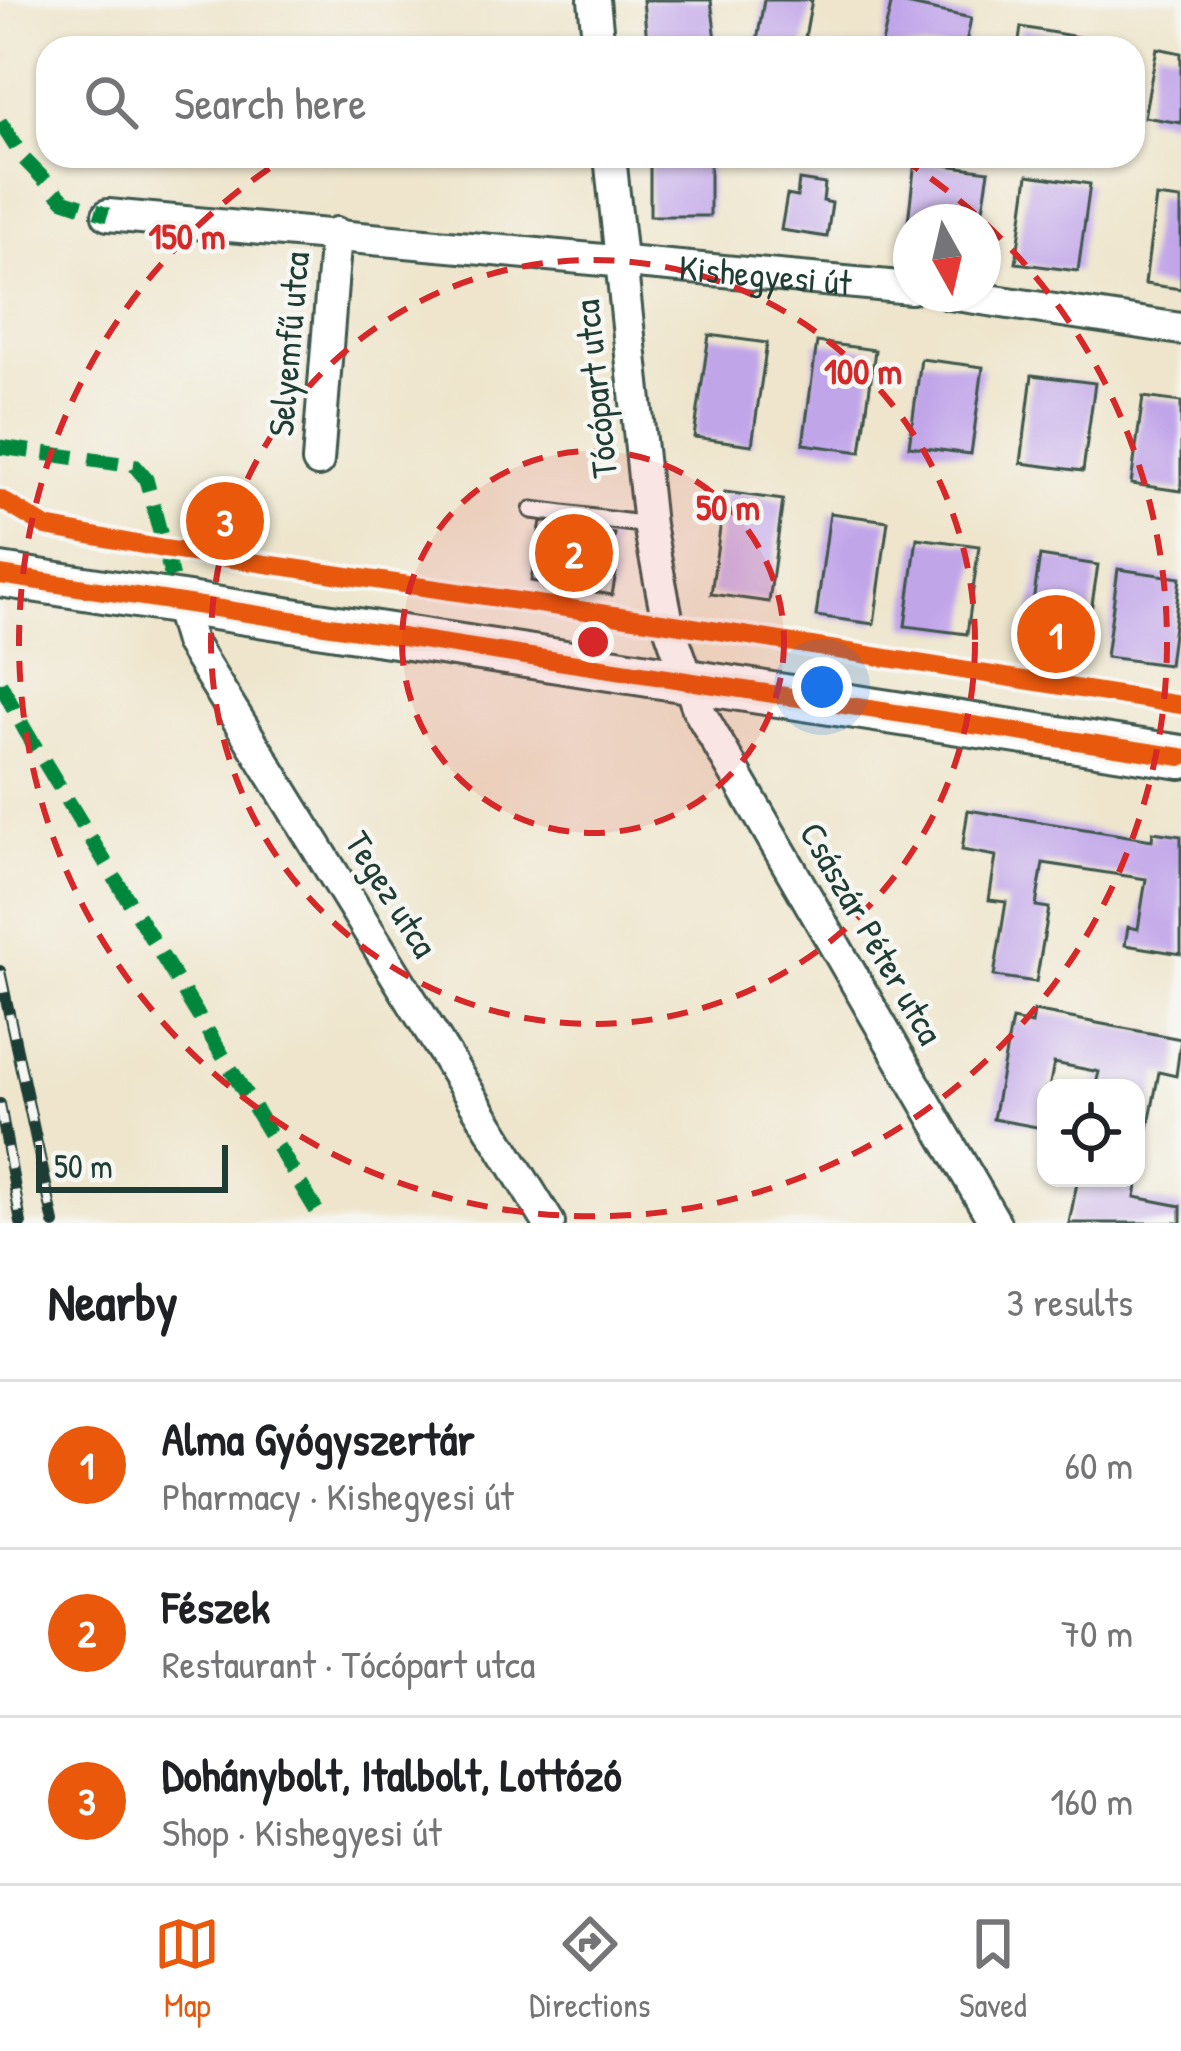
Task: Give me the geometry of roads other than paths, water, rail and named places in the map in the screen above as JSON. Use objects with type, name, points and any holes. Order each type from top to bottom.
[{"type":"street","points":[[595,0],[598,36]]},
{"type":"street","name":"Tócópart utca","points":[[611,168],[649,525],[668,623],[688,681]]},
{"type":"street","name":"Kishegyesi út","points":[[108,214],[336,233],[620,265],[893,287]]},
{"type":"street","name":"Selyemfű utca","points":[[318,461],[336,233]]},
{"type":"street","points":[[1001,302],[1181,329]]},
{"type":"street","points":[[0,575],[1181,757]]},
{"type":"street","name":"Tegez utca","points":[[178,601],[190,642],[549,1223]]},
{"type":"street","name":"Császár Péter utca","points":[[688,681],[698,709],[994,1223]]},
{"type":"lane","points":[[532,510],[649,525]]},
{"type":"railway","points":[[0,971],[54,1223]]},
{"type":"railway","points":[[0,1104],[21,1223]]},
{"type":"place","name":"Dohánybolt, Italbolt, Lottózó","points":[[225,521]]},
{"type":"place","name":"Fészek","points":[[574,553]]},
{"type":"place","name":"Alma Gyógyszertár","points":[[1056,634]]}]
